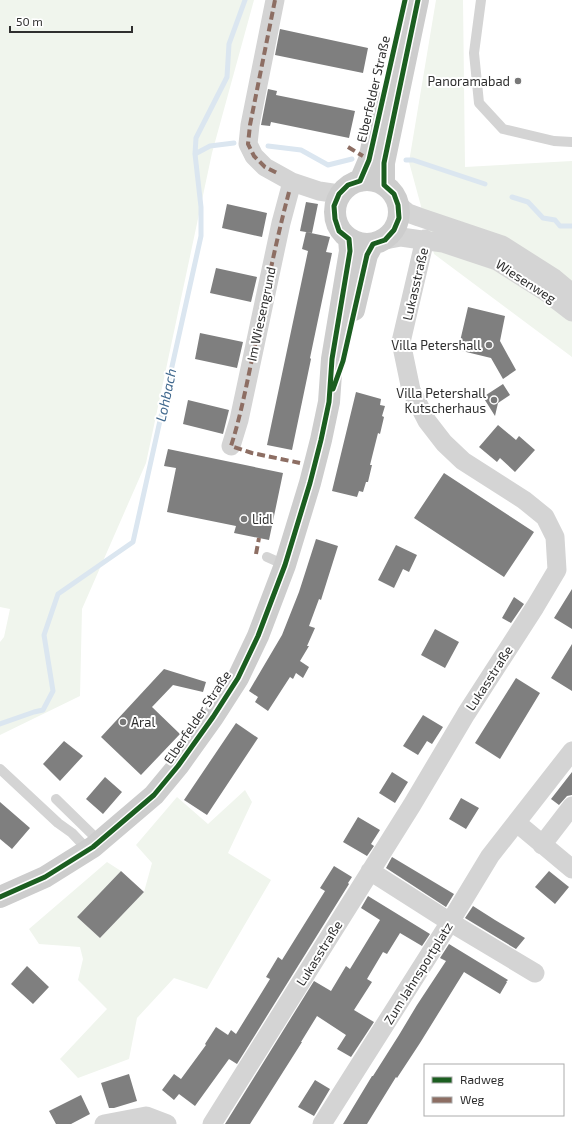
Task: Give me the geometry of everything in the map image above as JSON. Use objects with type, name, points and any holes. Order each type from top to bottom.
[{"type":"main road","name":"Elberfelder Straße","points":[[360,181],[368,160],[405,0]]},
{"type":"main road","name":"Elberfelder Straße","points":[[384,185],[384,163],[418,0]]},
{"type":"main road","points":[[372,180],[384,185],[394,194],[398,205],[399,218],[394,230],[379,242],[360,245],[339,231],[331,197],[348,185],[360,181],[372,180]]},
{"type":"main road","name":"Elberfelder Straße","points":[[329,402],[332,358],[350,251],[349,239]]},
{"type":"main road","name":"Elberfelder Straße","points":[[0,897],[45,878],[94,845],[154,795],[178,766],[213,717],[238,678],[258,636],[276,561],[306,497],[329,402],[343,361],[365,261],[367,255],[379,242]]},
{"type":"street","points":[[275,0],[250,125],[248,144],[254,156],[265,167],[292,182],[331,197]]},
{"type":"street","name":"Im Wiesengrund","points":[[231,446],[239,420],[279,231],[292,182]]},
{"type":"street","name":"Wiesenweg","points":[[398,205],[408,213],[502,245],[554,278],[572,293]]},
{"type":"street","name":"Wiesenweg","points":[[379,242],[401,237],[425,239],[443,243],[497,261],[546,292],[572,312]]},
{"type":"street","name":"Lukasstraße","points":[[212,1124],[557,570],[555,537],[545,518],[524,500],[463,461],[444,443],[427,421],[411,390],[401,342],[425,239]]},
{"type":"street","name":"Zum Jahnsportplatz","points":[[322,1124],[490,856],[572,751]]},
{"type":"street","points":[[542,845],[572,806]]},
{"type":"street","points":[[517,823],[572,869]]},
{"type":"street","points":[[370,871],[450,922],[535,973]]},
{"type":"street","points":[[104,1124],[146,1116],[166,1124]]},
{"type":"lane","points":[[481,0],[474,53],[479,103],[503,129],[554,141],[572,142]]},
{"type":"lane","points":[[0,769],[53,819],[72,833],[94,845]]},
{"type":"lane","points":[[56,799],[94,845]]},
{"type":"shaded area","points":[[0,0],[254,0],[212,153],[146,463],[82,609],[80,696],[0,735],[0,642],[4,637],[10,609],[0,607]]},
{"type":"shaded area","points":[[436,0],[463,0],[465,167],[572,161],[572,357],[434,254],[409,162]]},
{"type":"shaded area","points":[[245,790],[252,802],[228,853],[271,880],[207,989],[174,978],[137,1018],[129,1059],[78,1078],[60,1059],[107,1009],[78,980],[83,959],[80,947],[39,944],[29,929],[107,862],[121,871],[77,917],[100,938],[144,892],[152,863],[136,845],[177,797],[208,824]]},
{"type":"building","points":[[280,29],[368,48],[363,73],[275,55]]},
{"type":"building","points":[[268,89],[277,91],[276,95],[355,111],[349,138],[271,122],[270,126],[261,125]]},
{"type":"building","points":[[306,202],[318,204],[312,233],[300,231]]},
{"type":"building","points":[[227,204],[267,213],[262,237],[222,228]]},
{"type":"building","points":[[306,232],[330,237],[326,252],[332,253],[292,450],[267,445],[308,251],[302,249]]},
{"type":"building","points":[[216,268],[257,277],[251,302],[210,293]]},
{"type":"building","points":[[468,307],[505,316],[500,341],[516,370],[503,379],[491,358],[458,350]]},
{"type":"building","points":[[200,333],[243,342],[237,368],[195,359]]},
{"type":"building","name":"Villa Petershall Kutscherhaus","points":[[503,384],[510,395],[498,403],[495,416],[483,397]]},
{"type":"building","points":[[356,392],[381,399],[380,405],[385,406],[380,434],[378,433],[370,465],[372,465],[368,482],[366,482],[363,492],[359,491],[357,497],[332,491]]},
{"type":"building","points":[[188,400],[229,410],[223,434],[183,424]]},
{"type":"building","points":[[498,425],[516,440],[519,436],[535,450],[515,472],[500,458],[497,462],[479,447]]},
{"type":"building","points":[[168,449],[283,473],[269,540],[234,533],[236,526],[167,512],[176,468],[164,466]]},
{"type":"building","points":[[444,473],[534,532],[504,577],[414,518]]},
{"type":"building","points":[[316,539],[338,546],[321,600],[319,599],[309,626],[315,628],[307,646],[309,646],[300,661],[309,667],[303,678],[296,673],[293,679],[290,677],[268,711],[255,702],[258,697],[249,691],[282,635],[299,592]]},
{"type":"building","points":[[396,545],[417,555],[409,572],[403,569],[394,588],[378,580]]},
{"type":"building","points":[[572,589],[572,629],[554,618]]},
{"type":"building","points":[[514,597],[524,604],[511,623],[502,618]]},
{"type":"building","points":[[435,629],[459,642],[445,668],[421,655]]},
{"type":"building","points":[[572,644],[572,691],[551,678]]},
{"type":"building","points":[[164,669],[206,682],[203,692],[173,685],[152,707],[180,734],[141,775],[101,737]]},
{"type":"building","points":[[516,678],[540,693],[500,759],[475,743]]},
{"type":"building","points":[[423,715],[443,727],[432,744],[427,741],[418,755],[403,746]]},
{"type":"building","points":[[236,723],[258,738],[207,815],[184,800]]},
{"type":"building","points":[[64,741],[83,756],[60,781],[43,764]]},
{"type":"building","points":[[392,772],[408,782],[395,803],[379,793]]},
{"type":"building","points":[[572,772],[572,795],[567,796],[559,805],[551,799]]},
{"type":"building","points":[[105,777],[122,792],[103,814],[86,799]]},
{"type":"building","points":[[461,798],[479,808],[466,829],[449,819]]},
{"type":"building","points":[[0,802],[30,828],[12,849],[0,839]]},
{"type":"building","points":[[358,817],[380,830],[371,844],[374,846],[367,856],[343,842]]},
{"type":"building","points":[[392,857],[454,894],[446,907],[386,868]]},
{"type":"building","points":[[334,866],[352,877],[348,883],[349,884],[237,1064],[229,1059],[195,1106],[179,1094],[174,1100],[162,1090],[174,1074],[181,1079],[206,1045],[205,1044],[216,1027],[228,1035],[231,1030],[236,1034],[270,979],[266,977],[278,957],[282,960],[325,891],[320,888]]},
{"type":"building","points":[[121,871],[144,892],[100,938],[77,917]]},
{"type":"building","points":[[549,871],[569,887],[555,904],[535,887]]},
{"type":"building","points":[[368,896],[430,934],[422,946],[400,933],[387,954],[383,952],[367,979],[372,982],[354,1010],[374,1022],[351,1057],[337,1049],[346,1035],[317,1016],[250,1124],[225,1124],[314,981],[331,991],[346,966],[350,969],[380,920],[361,908]]},
{"type":"building","points":[[473,906],[525,938],[516,949],[465,918]]},
{"type":"building","points":[[449,944],[508,980],[500,994],[464,972],[367,1124],[343,1124],[446,961],[440,958]]},
{"type":"building","points":[[27,966],[49,987],[33,1004],[11,984]]},
{"type":"building","points":[[129,1074],[137,1101],[114,1108],[109,1108],[101,1083]]},
{"type":"building","points":[[315,1080],[330,1089],[314,1116],[298,1107]]},
{"type":"building","points":[[81,1095],[90,1114],[71,1124],[56,1124],[49,1111]]},
{"type":"waterway","name":"Lohbach","points":[[0,724],[43,710],[53,691],[44,635],[58,594],[133,542],[201,236],[201,207],[195,154],[196,138],[227,77],[229,44],[245,0]]},
{"type":"waterway","points":[[195,154],[210,146],[234,143]]},
{"type":"waterway","points":[[268,146],[301,150],[328,165],[352,159]]},
{"type":"waterway","points":[[406,160],[413,160],[485,184]]},
{"type":"waterway","points":[[512,197],[528,202],[543,218],[555,220],[560,226],[572,226]]},
{"type":"marked path","points":[[275,0],[250,125],[248,144],[254,156],[265,167],[279,174]]},
{"type":"marked path","points":[[348,147],[363,156]]},
{"type":"marked path","points":[[289,192],[271,266],[242,407],[231,446],[252,453],[300,463]]},
{"type":"marked path","points":[[256,554],[259,538]]},
{"type":"cycle path","points":[[0,897],[45,877],[93,847],[154,795],[178,766],[213,717],[238,678],[258,636],[285,565],[310,483],[329,402],[332,359],[350,251],[349,239],[339,231],[335,219],[334,206],[339,194],[348,185],[360,181],[369,160],[405,0]]},
{"type":"cycle path","points":[[333,389],[343,361],[367,255],[373,244],[385,240],[394,230],[399,218],[398,205],[394,194],[384,185],[384,163],[418,0]]},
{"type":"place","name":"Panoramabad","points":[[518,81]]},
{"type":"place","name":"Villa Petershall","points":[[489,345]]},
{"type":"place","name":"Villa Petershall Kutscherhaus","points":[[494,400]]},
{"type":"place","name":"Lidl","points":[[244,519]]},
{"type":"place","name":"Aral","points":[[123,722]]}]
